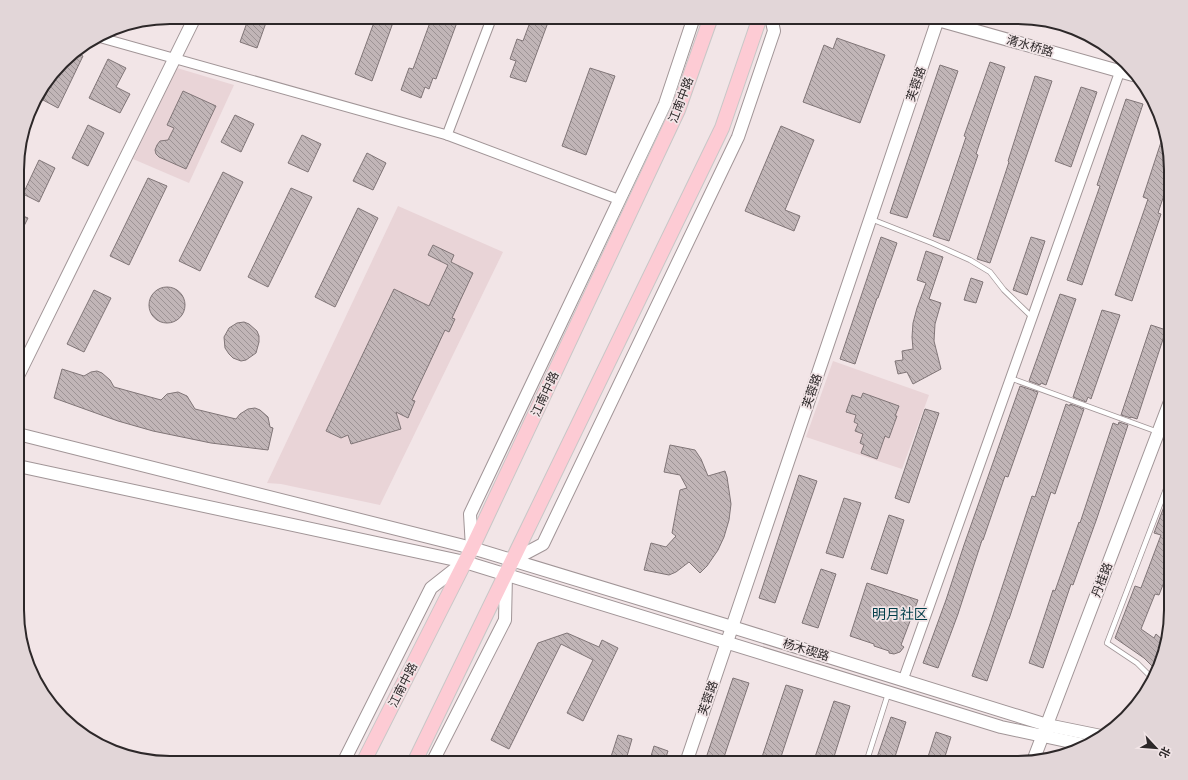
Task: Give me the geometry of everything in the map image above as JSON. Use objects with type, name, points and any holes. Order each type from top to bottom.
[{"type":"main road","name":"江南中路","points":[[367,756],[472,548],[678,110],[709,24]]},
{"type":"main road","points":[[417,756],[722,128],[758,24]]},
{"type":"street","points":[[24,364],[192,24]]},
{"type":"street","points":[[447,136],[489,24]]},
{"type":"street","points":[[472,548],[470,514],[665,104],[692,24]]},
{"type":"street","points":[[511,561],[543,544],[738,137],[774,31],[772,24]]},
{"type":"street","name":"芙蓉路","points":[[690,756],[732,627],[871,219],[931,24]]},
{"type":"street","name":"清水桥路","points":[[954,24],[1127,73]]},
{"type":"street","points":[[106,39],[447,136],[620,200]]},
{"type":"street","points":[[903,680],[1120,71]]},
{"type":"street","name":"丹桂路","points":[[1035,755],[1164,417]]},
{"type":"street","name":"杨木碶路","points":[[24,436],[472,548],[1047,725],[1093,734]]},
{"type":"street","name":"杨木碶路","points":[[24,467],[465,562],[1001,727],[1077,744]]},
{"type":"street","points":[[347,756],[431,588],[465,562]]},
{"type":"street","points":[[436,756],[505,620],[506,575]]},
{"type":"lane","points":[[871,219],[932,243],[970,260],[990,272],[1004,290],[1032,317]]},
{"type":"lane","points":[[1010,378],[1158,432]]},
{"type":"lane","points":[[1149,675],[1137,663],[1108,643],[1164,495]]},
{"type":"lane","points":[[868,756],[889,692]]},
{"type":"shaded area","points":[[177,68],[234,85],[189,183],[133,159]]},
{"type":"shaded area","points":[[398,206],[503,252],[380,505],[281,484],[267,483]]},
{"type":"shaded area","points":[[833,361],[929,395],[902,469],[806,437]]},
{"type":"building","points":[[246,24],[266,24],[257,48],[240,42]]},
{"type":"building","points":[[373,24],[392,24],[372,81],[355,74]]},
{"type":"building","points":[[429,24],[456,24],[436,79],[433,78],[429,89],[425,87],[421,98],[401,90],[409,68],[413,69]]},
{"type":"building","points":[[529,24],[547,24],[526,82],[510,77],[516,61],[510,59],[517,39],[523,41]]},
{"type":"building","points":[[837,38],[885,55],[860,123],[803,102],[824,45],[833,49]]},
{"type":"building","points":[[80,55],[83,56],[58,108],[43,100],[60,74]]},
{"type":"building","points":[[108,59],[126,68],[116,87],[130,94],[120,113],[89,98]]},
{"type":"building","points":[[990,62],[1005,67],[976,154],[978,155],[949,241],[933,236],[966,137],[964,136]]},
{"type":"building","points":[[940,65],[958,71],[907,218],[890,213]]},
{"type":"building","points":[[590,68],[615,76],[586,155],[562,146]]},
{"type":"building","points":[[1035,76],[1052,81],[990,263],[977,259]]},
{"type":"building","points":[[1081,87],[1097,92],[1071,167],[1055,161]]},
{"type":"building","points":[[183,91],[216,106],[186,169],[159,157],[155,150],[160,141],[168,140],[174,128],[167,125]]},
{"type":"building","points":[[1126,99],[1143,104],[1082,285],[1067,280],[1100,186],[1097,185]]},
{"type":"building","points":[[235,115],[254,124],[241,152],[221,142]]},
{"type":"building","points":[[88,125],[104,133],[88,166],[72,158]]},
{"type":"building","points":[[781,126],[814,140],[785,210],[800,216],[794,231],[745,211]]},
{"type":"building","points":[[302,135],[321,144],[308,172],[288,163]]},
{"type":"building","points":[[1161,142],[1164,161],[1164,195],[1158,213],[1161,214],[1132,301],[1115,295],[1148,199],[1143,197]]},
{"type":"building","points":[[367,153],[386,163],[373,190],[353,181]]},
{"type":"building","points":[[39,160],[55,168],[39,202],[24,194]]},
{"type":"building","points":[[223,172],[243,182],[200,271],[179,261]]},
{"type":"building","points":[[148,178],[167,186],[129,265],[110,256]]},
{"type":"building","points":[[291,188],[312,197],[268,287],[248,277]]},
{"type":"building","points":[[358,208],[378,218],[335,307],[315,297]]},
{"type":"building","points":[[24,216],[28,218],[24,226]]},
{"type":"building","points":[[881,237],[897,243],[855,364],[840,359]]},
{"type":"building","points":[[1031,237],[1045,241],[1027,295],[1013,290]]},
{"type":"building","points":[[433,245],[454,255],[451,262],[473,273],[452,318],[455,319],[449,332],[445,330],[412,400],[415,401],[408,418],[396,412],[401,429],[351,444],[348,435],[341,438],[326,431],[394,289],[429,306],[448,265],[428,255]]},
{"type":"building","points":[[926,251],[943,257],[929,299],[941,303],[935,324],[934,341],[941,369],[913,384],[907,372],[898,374],[895,361],[903,360],[902,351],[913,349],[913,323],[926,283],[917,280]]},
{"type":"building","points":[[971,278],[983,282],[976,303],[964,300]]},
{"type":"building","points":[[171,287],[180,292],[184,298],[184,312],[180,318],[171,323],[163,323],[154,318],[150,312],[149,301],[154,292],[160,288]]},
{"type":"building","points":[[94,290],[111,298],[84,352],[67,344]]},
{"type":"building","points":[[1060,294],[1076,299],[1046,385],[1041,383],[1040,385],[1029,381]]},
{"type":"building","points":[[1102,310],[1120,315],[1091,399],[1088,397],[1086,402],[1073,397]]},
{"type":"building","points":[[244,322],[249,324],[257,331],[259,342],[256,353],[246,360],[241,361],[233,358],[229,354],[225,348],[224,337],[229,328],[237,323]]},
{"type":"building","points":[[1151,325],[1164,329],[1164,336],[1137,419],[1121,415]]},
{"type":"building","points":[[62,369],[84,376],[91,372],[97,371],[102,373],[110,380],[114,387],[161,400],[167,394],[178,392],[187,396],[195,409],[236,419],[240,414],[248,409],[255,408],[260,410],[268,417],[270,427],[273,428],[268,450],[211,443],[153,431],[118,421],[54,398]]},
{"type":"building","points":[[1020,386],[1038,392],[1008,477],[1005,476],[938,668],[923,663]]},
{"type":"building","points":[[863,393],[899,406],[889,438],[885,436],[877,459],[861,453],[864,445],[860,443],[863,434],[855,431],[858,424],[854,422],[856,415],[846,412],[852,395],[861,398]]},
{"type":"building","points":[[1066,404],[1084,409],[1055,494],[1051,492],[987,681],[972,676],[1032,496],[1035,497]]},
{"type":"building","points":[[925,409],[939,413],[909,503],[895,498]]},
{"type":"building","points":[[1119,422],[1128,425],[1097,518],[1073,585],[1071,584],[1043,668],[1029,663],[1053,590],[1055,591],[1079,522],[1080,523],[1113,423],[1118,425]]},
{"type":"building","points":[[670,445],[695,450],[701,459],[708,476],[725,471],[727,477],[731,504],[729,520],[718,550],[700,573],[689,562],[676,572],[669,575],[644,570],[651,543],[666,547],[676,536],[672,533],[680,490],[687,488],[680,475],[664,472]]},
{"type":"building","points":[[799,475],[817,481],[775,603],[759,598]]},
{"type":"building","points":[[844,498],[861,503],[843,558],[826,553]]},
{"type":"building","points":[[1164,507],[1164,582],[1159,595],[1155,594],[1141,629],[1154,638],[1156,634],[1161,638],[1152,666],[1144,658],[1115,638],[1135,586],[1141,588],[1161,535],[1154,533]]},
{"type":"building","points":[[889,515],[904,520],[887,574],[871,569]]},
{"type":"building","points":[[821,569],[836,574],[818,628],[802,623]]},
{"type":"building","points":[[867,583],[918,600],[901,645],[904,647],[900,652],[894,654],[889,653],[889,651],[874,646],[874,644],[850,636]]},
{"type":"building","points":[[567,633],[599,647],[602,640],[618,648],[583,721],[567,713],[593,660],[561,644],[509,749],[491,740],[538,643]]},
{"type":"building","points":[[733,678],[749,683],[724,756],[707,756]]},
{"type":"building","points":[[786,685],[803,690],[781,756],[762,756]]},
{"type":"building","points":[[834,701],[850,706],[834,756],[815,756]]},
{"type":"building","points":[[891,717],[906,722],[895,756],[877,756]]},
{"type":"building","points":[[936,732],[951,737],[945,756],[928,756]]},
{"type":"building","points":[[618,735],[632,739],[627,756],[611,756]]},
{"type":"building","points":[[654,746],[668,751],[666,756],[651,756]]},
{"type":"district","name":"明月社区","points":[[900,615]]}]
